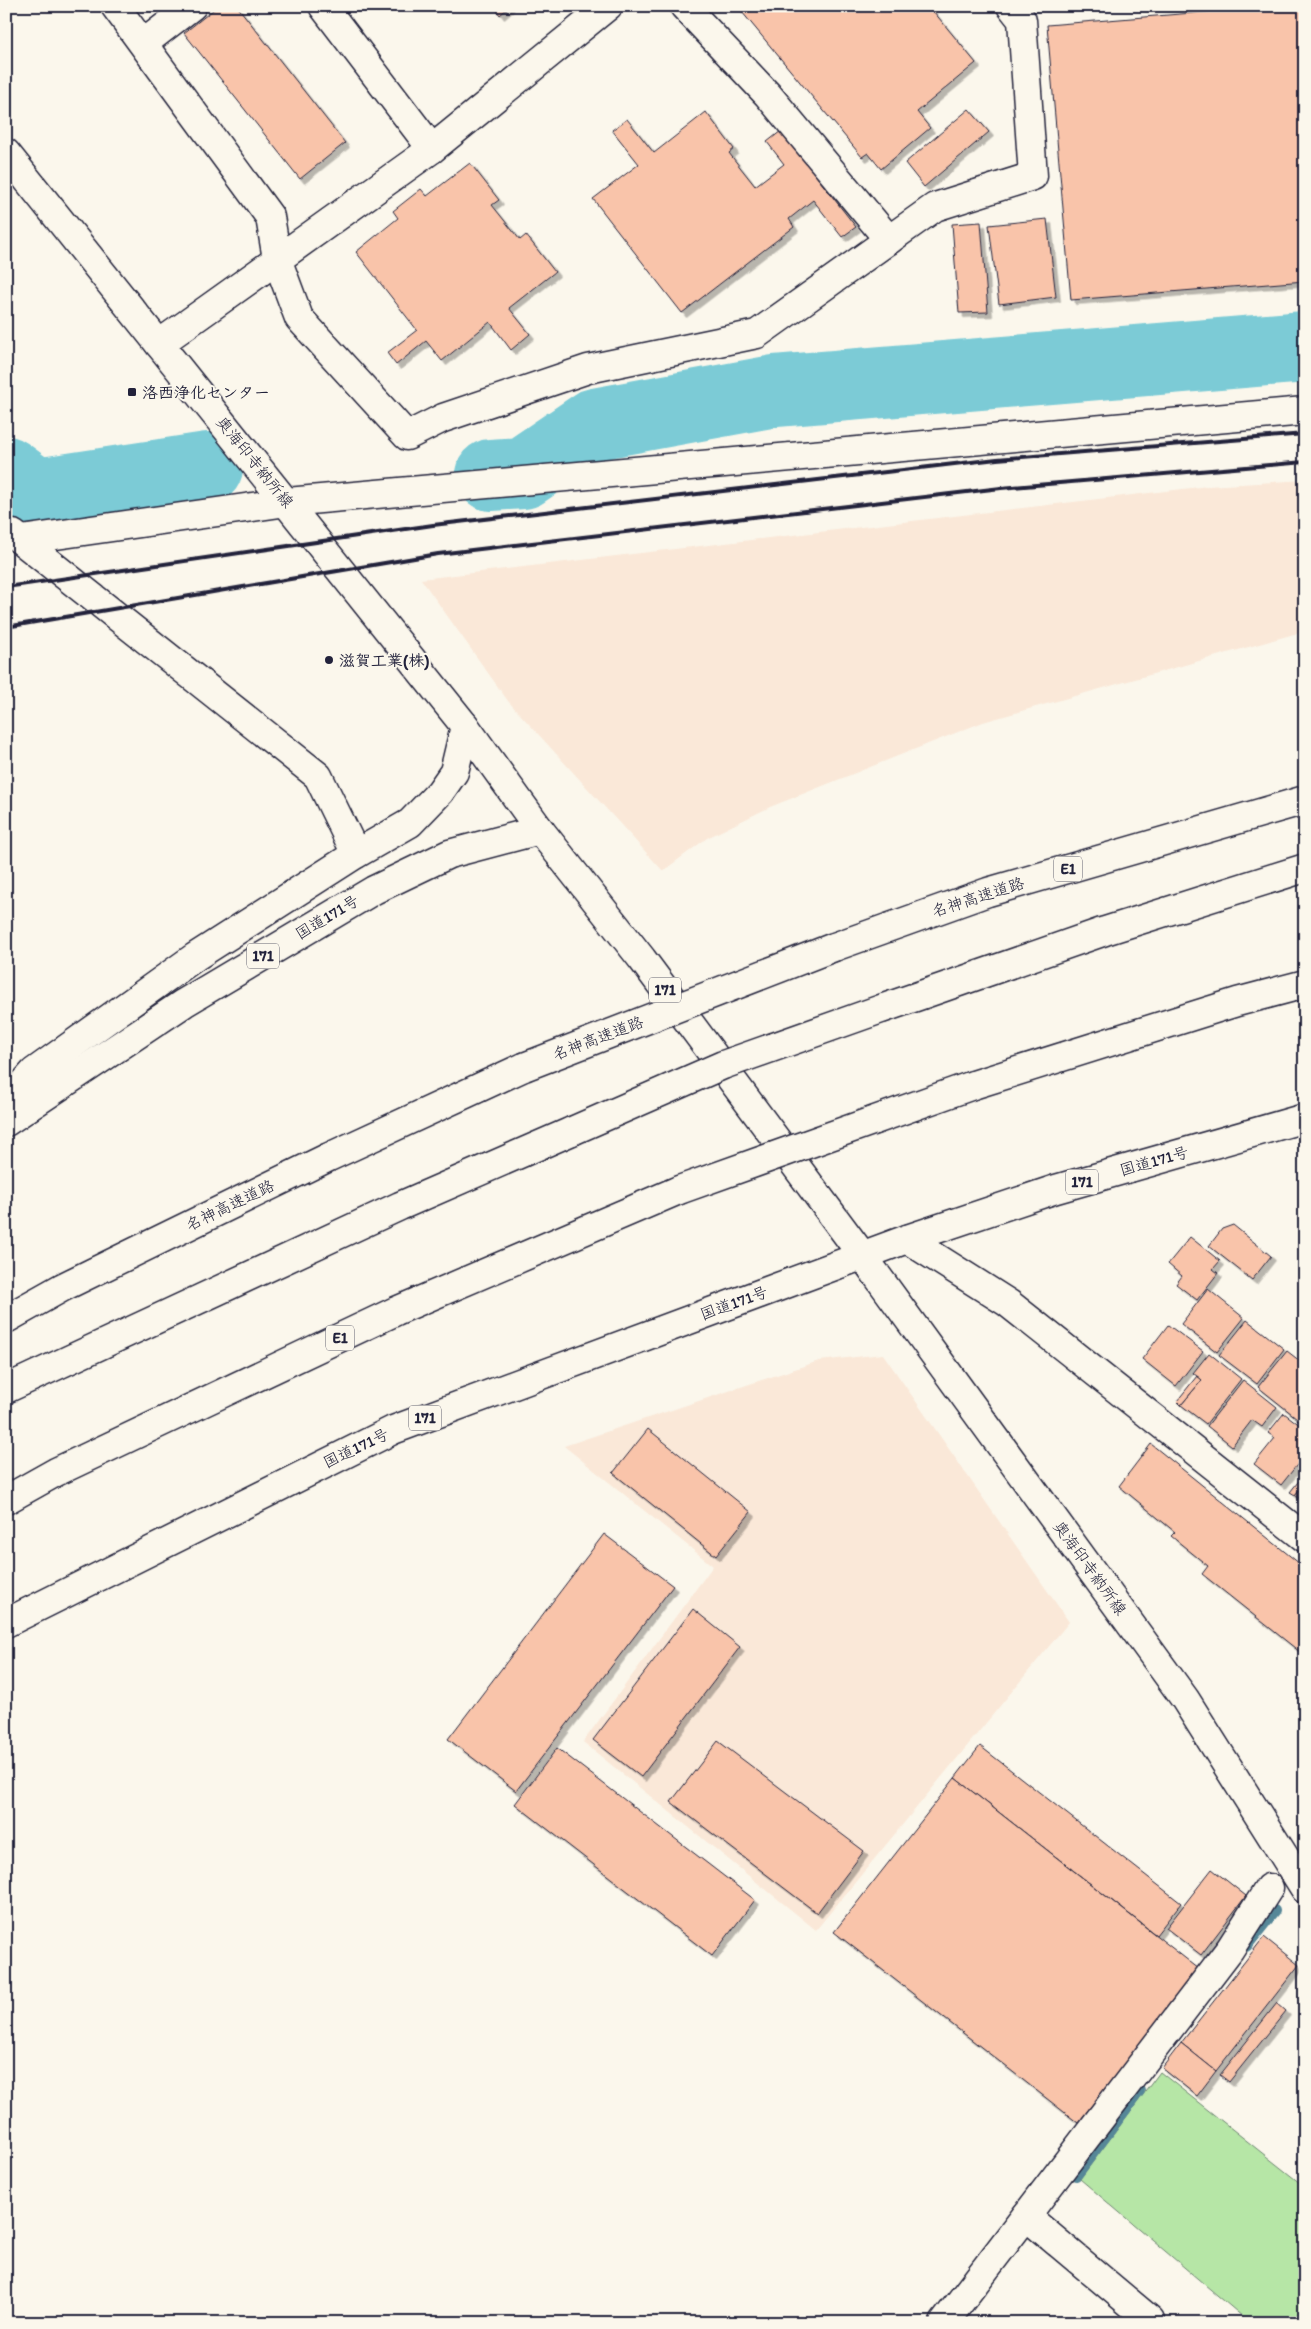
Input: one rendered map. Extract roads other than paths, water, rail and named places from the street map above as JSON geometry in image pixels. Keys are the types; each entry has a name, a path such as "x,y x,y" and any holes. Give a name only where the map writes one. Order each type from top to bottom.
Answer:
{"main road":[{"path":"115,6 144,43 270,218 277,259 299,318 407,436 444,418 588,369 757,334 935,207 1033,176 1022,20 1011,6"},
{"path":"144,43 192,6"},
{"path":"323,6 432,149"},
{"path":"159,344 432,149 608,6"},
{"path":"684,6 768,95 889,240"},
{"name":"奥海印寺納所線","path":"6,153 465,726"},
{"path":"14,534 287,502 1305,411"},
{"path":"14,534 318,776 356,854"},
{"path":"6,1104 34,1072 187,963 356,854 410,823 440,792 454,772 465,726"},
{"name":"171","path":"465,726 540,830 642,959 862,1256"},
{"name":"名神高速道路","path":"6,1319 63,1287 329,1157 524,1067 834,947 988,892 1305,800"},
{"name":"国道171号","path":"6,1122 184,1003 374,890 449,854 540,830"},
{"path":"6,1389 400,1206 723,1065 1105,931 1305,868"},
{"name":"E1","path":"6,1500 56,1472 396,1311 679,1190 973,1085 1228,1005 1305,984"},
{"name":"国道171号","path":"6,1623 393,1430 907,1239 1056,1189 1305,1118"},
{"path":"907,1239 1008,1303 1305,1538"},
{"name":"奥海印寺納所線","path":"862,1256 1185,1699 1305,1889"},
{"path":"944,2323 1026,2216 1080,2163 1230,1950 1269,1888"},
{"path":"1026,2216 1150,2320 1148,2323"}],"waterway":[{"path":"491,475 523,473 595,424 775,391 1305,347"},
{"path":"6,472 36,494 207,468"},
{"path":"1246,1946 1274,1911"},
{"path":"1076,2175 1139,2091"}],"railway":[{"path":"6,587 433,525 997,459 1305,434"},
{"path":"6,627 438,554 1001,488 1305,462"}],"place":[{"name":"洛西浄化センター","path":"132,392"},
{"name":"滋賀工業(株)","path":"329,660"}]}
